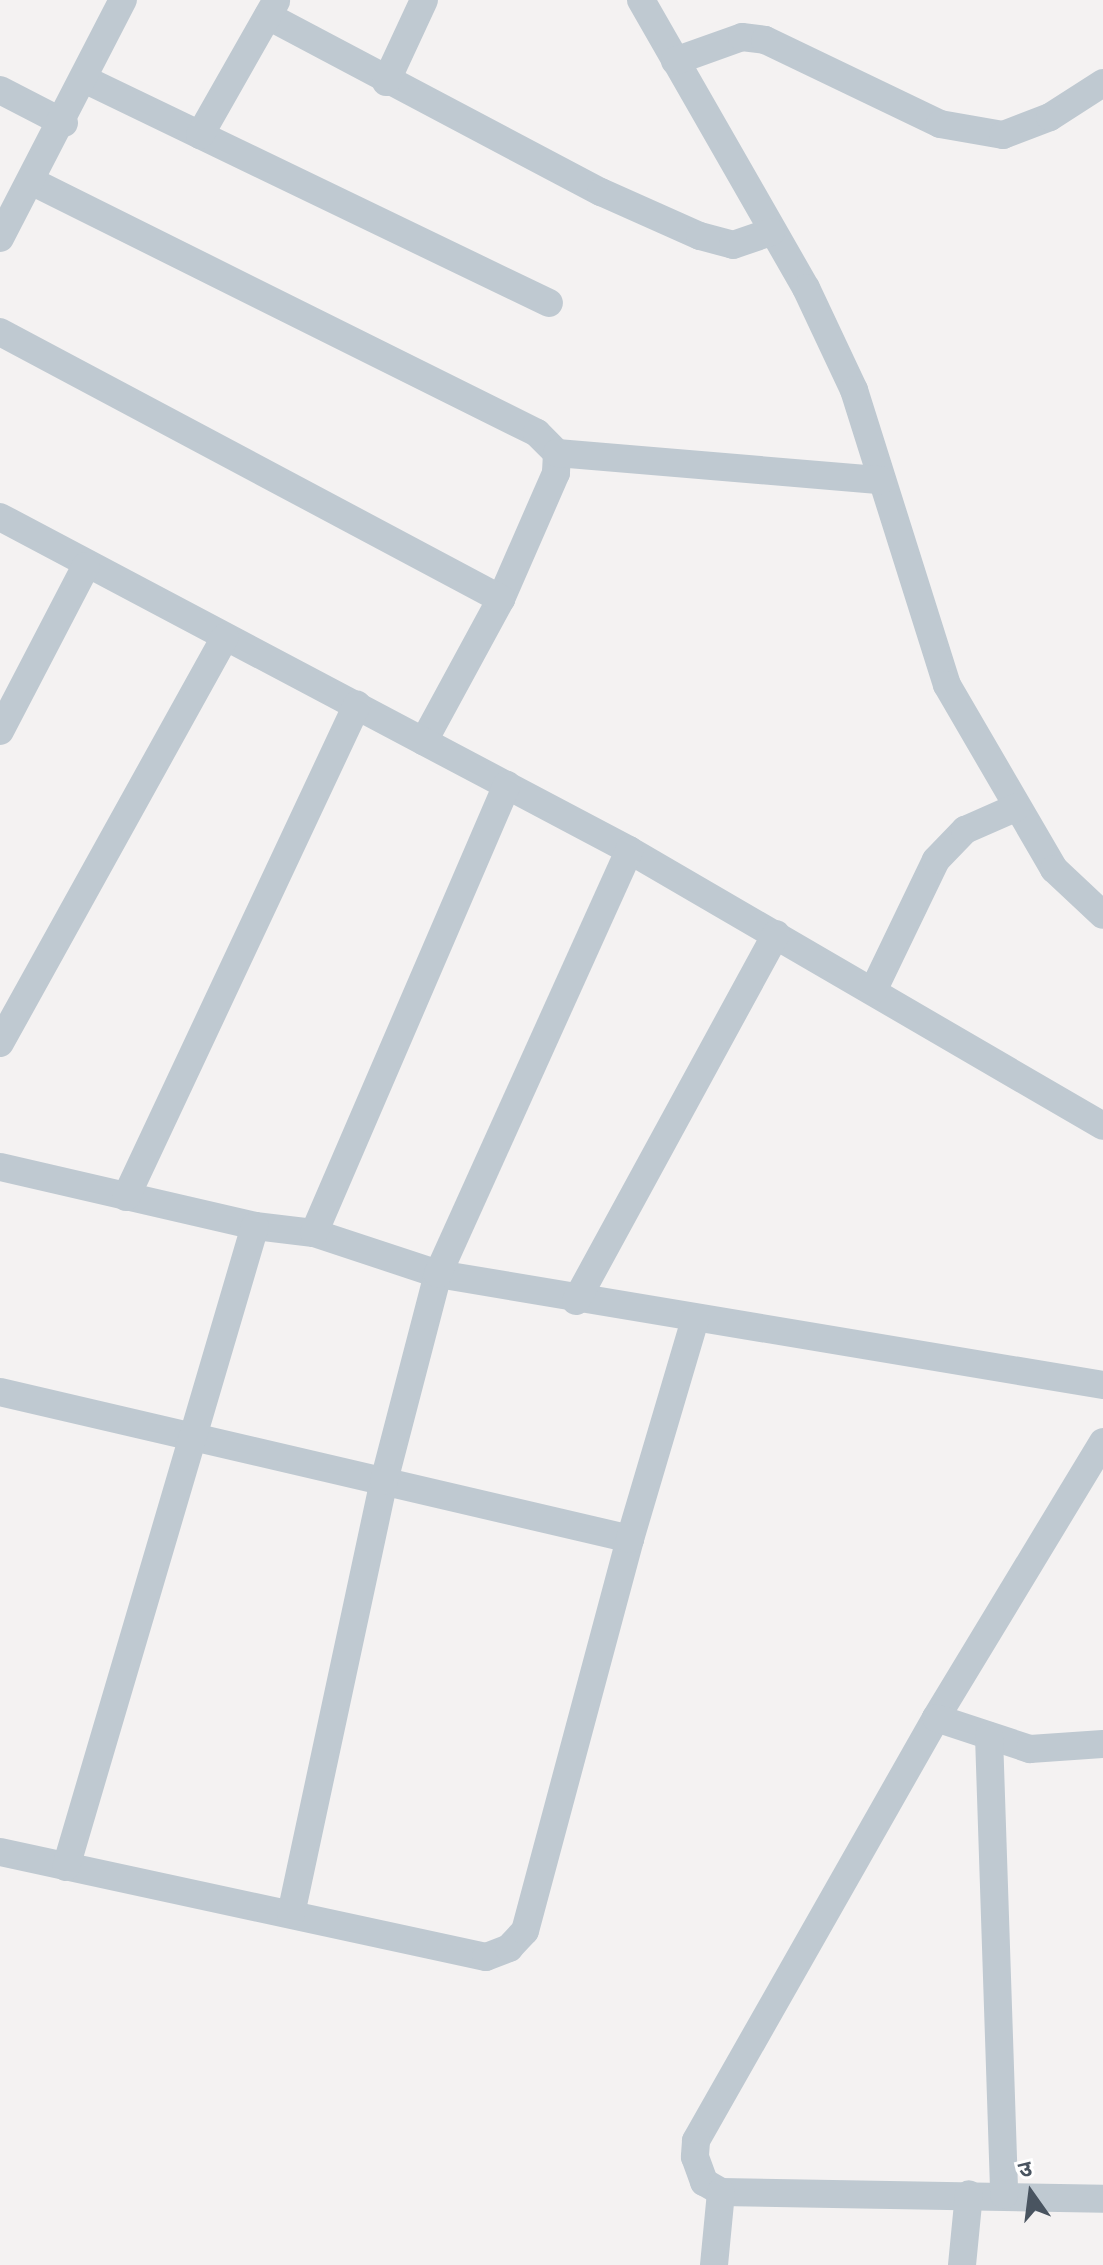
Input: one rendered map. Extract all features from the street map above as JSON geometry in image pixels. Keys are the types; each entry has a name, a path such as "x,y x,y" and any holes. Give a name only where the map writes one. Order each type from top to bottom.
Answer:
{"street":[{"path":"0,238 64,123 123,0"},
{"path":"386,82 424,0"},
{"path":"641,0 771,232 806,288 854,390 947,685 1015,808 1054,869 1103,915"},
{"path":"200,135 272,8 386,82 601,192 700,236 733,245 771,232"},
{"path":"675,61 742,37 765,40 940,124 1003,135 1050,117 1103,83"},
{"path":"84,79 549,303"},
{"path":"0,90 64,123"},
{"path":"31,181 537,433 557,453 881,480"},
{"path":"0,332 501,599"},
{"path":"424,741 501,599 556,473 557,453"},
{"path":"0,517 86,566 357,705 629,850 1103,1126"},
{"path":"3,719 86,566"},
{"path":"0,1043 225,637"},
{"path":"126,1197 357,705"},
{"path":"314,1233 507,785"},
{"path":"873,991 936,860 965,830 1015,808"},
{"path":"291,1914 384,1481 438,1274 629,850"},
{"path":"576,1301 776,934"},
{"path":"0,1167 255,1226 314,1233 438,1274 576,1301 1103,1385"},
{"path":"66,1867 190,1436 255,1226"},
{"path":"0,1852 486,1957 509,1948 525,1931 630,1539 695,1320"},
{"path":"0,1392 630,1539"},
{"path":"1103,1442 936,1718 696,2141 697,2171 721,2192 969,2194 1103,2199"},
{"path":"936,1718 989,1736 1053,1751 1103,1744"},
{"path":"989,1736 1004,2195"},
{"path":"714,2265 721,2192"},
{"path":"962,2265 969,2194"}]}
